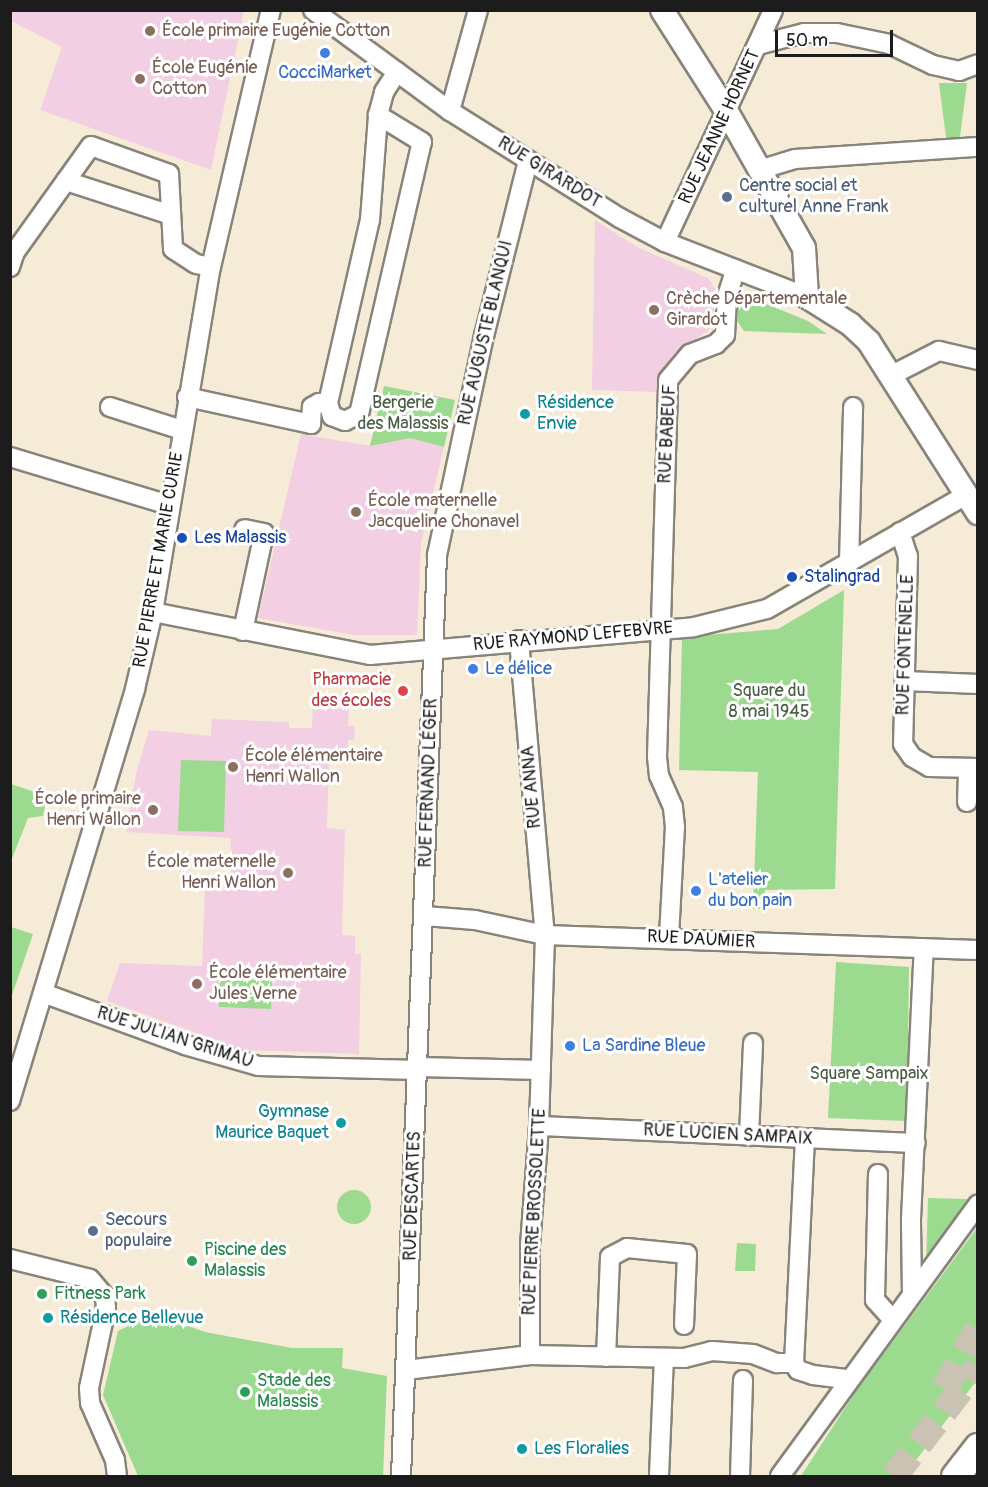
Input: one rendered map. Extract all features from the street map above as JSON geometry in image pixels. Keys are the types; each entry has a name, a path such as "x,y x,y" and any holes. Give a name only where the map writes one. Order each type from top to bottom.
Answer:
{"highway":[{"path":"955,1476 978,1447"}],"main road":[{"path":"662,10 728,112 762,169 804,248 807,297 859,333 892,375 972,504"}],"street":[{"name":"RUE PIERRE ET MARIE CURIE","path":"10,1101 135,689 153,612 187,397 211,267 271,10"},
{"name":"RUE GIRARDOT","path":"313,10 450,111 528,161 665,242 807,297"},
{"path":"450,111 478,10"},
{"name":"RUE JEANNE HORNET","path":"665,242 728,112 773,10"},
{"path":"758,45 804,33 837,33 889,44 933,65 959,71 978,64"},
{"path":"378,115 423,142 359,414 345,421 332,416 328,403 370,220 378,115 384,92 397,72"},
{"path":"10,267 15,252 91,146 169,174 173,249 196,264 211,267"},
{"path":"762,169 795,159 978,147"},
{"name":"RUE AUGUSTE BLANQUI","path":"433,649 439,540 484,336 528,161"},
{"path":"66,181 171,215"},
{"name":"RUE BABEUF","path":"660,630 668,380 690,354 716,344 725,335 727,296 736,269"},
{"path":"892,375 939,351 978,360"},
{"path":"187,397 311,424 312,407 328,403"},
{"path":"110,407 182,430"},
{"path":"849,564 853,407"},
{"path":"10,457 169,505"},
{"name":"RUE RAYMOND LEFEBVRE","path":"153,612 353,654 660,630 725,621 767,609 849,564 900,532 972,504"},
{"path":"243,631 264,533 244,529"},
{"name":"RUE FONTENELLE","path":"900,532 908,556 903,744 912,757 929,767 973,768"},
{"path":"660,630 657,757 659,776 673,807 675,827 669,937"},
{"name":"RUE ANNA","path":"519,640 545,935"},
{"name":"RUE FERNAND LÉGER","path":"425,916 433,649"},
{"path":"905,681 978,684"},
{"path":"967,802 973,768"},
{"name":"RUE DAUMIER","path":"425,916 475,920 545,935 669,937 978,950"},
{"name":"RUE DESCARTES","path":"401,1476 425,916"},
{"name":"RUE PIERRE BROSSOLETTE","path":"530,1355 530,1246 539,1126 545,935"},
{"path":"912,1294 924,948"},
{"name":"RUE JULIAN GRIMAU","path":"43,993 184,1045 258,1065 541,1070"},
{"path":"749,1136 753,1043"},
{"name":"RUE LUCIEN SAMPAIX","path":"539,1126 916,1143"},
{"path":"805,1139 794,1363 798,1370 813,1376 848,1379"},
{"path":"878,1174 875,1300 892,1319"},
{"path":"780,1476 848,1379 978,1204"},
{"path":"606,1357 610,1257 627,1248 687,1254 684,1325"},
{"path":"10,1259 90,1279 105,1297 90,1403 115,1460 117,1476"},
{"path":"406,1370 530,1355 664,1358 712,1351 753,1354 777,1363 794,1363"},
{"path":"659,1476 664,1358"},
{"path":"740,1476 743,1380"}],"shaded area":[{"name":"École Eugénie Cotton","path":"10,11 244,11 211,170 40,110 62,47 11,21"},
{"name":"Crèche Départementale Girardot","path":"595,220 637,247 708,278 715,289 713,327 671,357 658,392 592,390"},
{"name":"École maternelle Jacqueline Chonavel","path":"384,386 455,400 421,543 417,635 354,635 258,618 301,434 370,446"},
{"path":"313,707 349,709 348,726 355,726 354,740 348,740 347,761 329,760 327,828 345,830 342,935 355,936 355,954 361,954 359,1054 244,1050 107,1001 120,963 202,966 205,890 229,891 231,838 127,832 136,774 149,730 211,736 212,719 289,722 289,728 312,728"}],"green space":[{"path":"939,83 967,83 959,144 947,145"},
{"path":"744,295 808,321 827,334 744,331 737,321 737,304"},
{"name":"Bergerie des Malassis","path":"384,386 455,400 444,447 410,438 370,446"},
{"name":"Square du 8 mai 1945","path":"844,590 835,889 765,890 763,909 753,909 758,772 679,770 682,637 778,629"},
{"path":"181,760 226,761 224,832 178,831"},
{"path":"11,784 47,796 43,816 28,818 11,861"},
{"path":"10,927 33,934 11,998"},
{"name":"Square Sampaix","path":"836,962 909,967 907,1121 828,1118"},
{"path":"220,979 272,980 271,1009 219,1007"},
{"path":"354,1190 366,1195 371,1207 366,1219 354,1224 342,1219 337,1207 342,1195"},
{"path":"928,1198 967,1199 943,1245 926,1267"},
{"path":"977,1228 977,1380 904,1476 801,1476 856,1391"},
{"path":"737,1243 756,1244 755,1271 735,1271"},
{"name":"Stade des Malassis","path":"154,1314 205,1332 292,1348 343,1348 342,1368 387,1376 383,1476 138,1476 103,1395 118,1331"}],"tunnel":[{"path":"945,1388 978,1328"},
{"path":"894,1476 978,1367"}],"place":[{"name":"École primaire Eugénie Cotton","path":"150,31"},
{"name":"CocciMarket","path":"325,53"},
{"name":"École Eugénie Cotton","path":"140,79"},
{"name":"Centre social et culturel Anne Frank","path":"727,197"},
{"name":"Crèche Départementale Girardot","path":"654,310"},
{"name":"Résidence Envie","path":"525,414"},
{"name":"École maternelle Jacqueline Chonavel","path":"356,512"},
{"name":"Les Malassis","path":"182,538"},
{"name":"Stalingrad","path":"792,577"},
{"name":"Le délice","path":"473,669"},
{"name":"Pharmacie des écoles","path":"403,691"},
{"name":"École élémentaire Henri Wallon","path":"233,767"},
{"name":"École primaire Henri Wallon","path":"153,810"},
{"name":"École maternelle Henri Wallon","path":"288,873"},
{"name":"L'atelier du bon pain","path":"696,891"},
{"name":"École élémentaire Jules Verne","path":"197,984"},
{"name":"La Sardine Bleue","path":"570,1046"},
{"name":"Gymnase Maurice Baquet","path":"341,1123"},
{"name":"Secours populaire","path":"93,1231"},
{"name":"Piscine des Malassis","path":"192,1261"},
{"name":"Fitness Park","path":"42,1294"},
{"name":"Résidence Bellevue","path":"48,1318"},
{"name":"Stade des Malassis","path":"245,1392"},
{"name":"Les Floralies","path":"522,1449"}]}
